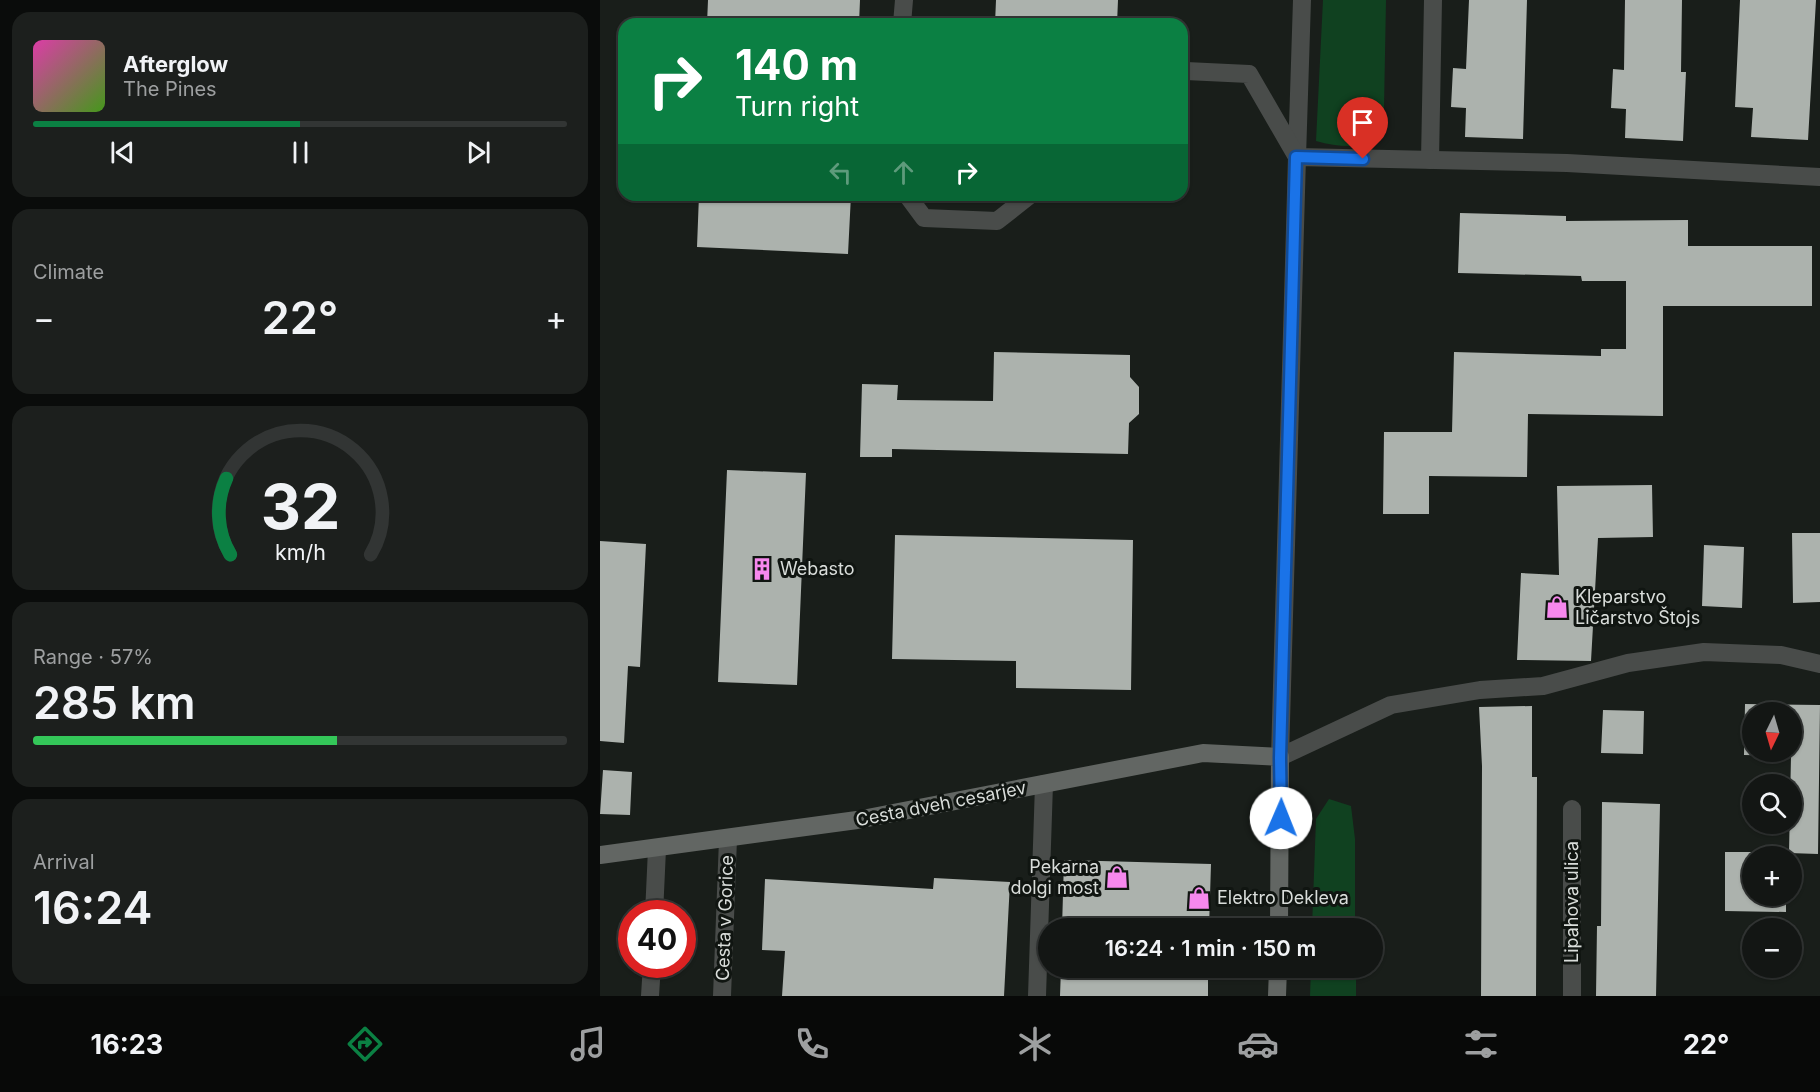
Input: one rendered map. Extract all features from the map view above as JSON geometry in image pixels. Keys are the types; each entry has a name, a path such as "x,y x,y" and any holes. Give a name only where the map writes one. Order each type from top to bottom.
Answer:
{"street":[{"path":"902,18 904,0"},
{"path":"1279,918 1280,758 1302,0"},
{"path":"1430,160 1433,0"},
{"path":"1188,71 1249,74 1296,157"},
{"path":"1296,157 1567,163 1820,177"},
{"path":"911,201 924,218 997,221 1022,201"},
{"path":"1280,758 1391,705 1479,690 1544,686 1628,663 1704,652 1780,656 1820,664"},
{"name":"Cesta dveh cesarjev","path":"600,855 857,820 1203,753 1280,758"},
{"path":"1037,996 1044,784"},
{"name":"Lipahova ulica","path":"1572,809 1572,996"},
{"name":"Cesta v Gorice","path":"722,996 728,839"},
{"path":"655,900 657,849"},
{"path":"650,996 651,978"},
{"path":"1277,996 1278,978"}],"green space":[{"path":"1323,0 1386,0 1384,108 1373,144 1344,146 1316,141"},
{"path":"1329,799 1351,806 1355,839 1355,918 1312,918 1316,819"},
{"path":"1311,978 1356,978 1356,996 1310,996"}],"building":[{"path":"708,0 860,0 859,18 707,18"},
{"path":"996,0 1118,0 1117,18 995,18"},
{"path":"1469,0 1527,0 1523,139 1465,137 1466,108 1451,107 1453,68 1466,69"},
{"path":"1625,0 1682,0 1681,72 1686,72 1683,141 1625,138 1626,109 1611,108 1613,69 1624,70"},
{"path":"1740,0 1816,0 1808,140 1751,137 1753,108 1735,107"},
{"path":"699,201 851,201 848,254 697,247"},
{"path":"1460,213 1566,216 1566,221 1688,220 1688,246 1812,246 1812,306 1663,306 1663,416 1528,414 1527,477 1429,476 1429,514 1383,514 1384,432 1452,432 1454,352 1601,356 1601,349 1626,349 1626,281 1582,281 1581,276 1458,273"},
{"path":"994,352 1130,355 1130,377 1139,387 1139,414 1129,423 1128,454 892,449 892,457 860,457 862,384 898,385 897,400 993,401"},
{"name":"Webasto","path":"727,470 806,473 797,685 718,682"},
{"path":"1652,485 1653,537 1598,538 1591,661 1517,660 1521,573 1559,575 1557,486"},
{"path":"1792,533 1820,533 1820,602 1793,603"},
{"path":"895,535 1133,540 1131,690 1016,688 1016,661 892,659"},
{"path":"600,541 646,544 640,667 628,666 624,743 600,741"},
{"path":"1704,545 1744,547 1742,608 1702,606"},
{"path":"1802,705 1820,705 1818,854 1802,853 1802,846 1789,846 1789,834 1802,834 1802,774 1791,774 1791,762 1802,762"},
{"path":"1532,706 1532,777 1537,777 1536,996 1481,996 1482,766 1479,707"},
{"path":"1603,710 1644,711 1643,754 1601,753"},
{"path":"603,770 632,772 630,815 600,814"},
{"path":"1602,802 1660,804 1656,996 1596,996 1597,926 1601,926"},
{"path":"1725,852 1742,852 1742,906 1786,906 1786,912 1725,911"},
{"path":"1064,860 1211,864 1209,918 1062,918"},
{"path":"934,878 1010,882 1004,996 782,996 785,951 762,950 765,879 933,889"},
{"path":"1061,978 1208,978 1208,996 1060,996"}],"place":[{"name":"Webasto","path":"762,569"},
{"name":"Kleparstvo Ličarstvo Štojs","path":"1557,607"},
{"name":"Pekarna dolgi most","path":"1117,877"},
{"name":"Elektro Dekleva","path":"1199,898"}],"route":[{"path":"1281,818 1280,758 1296,157 1363,159"}]}
